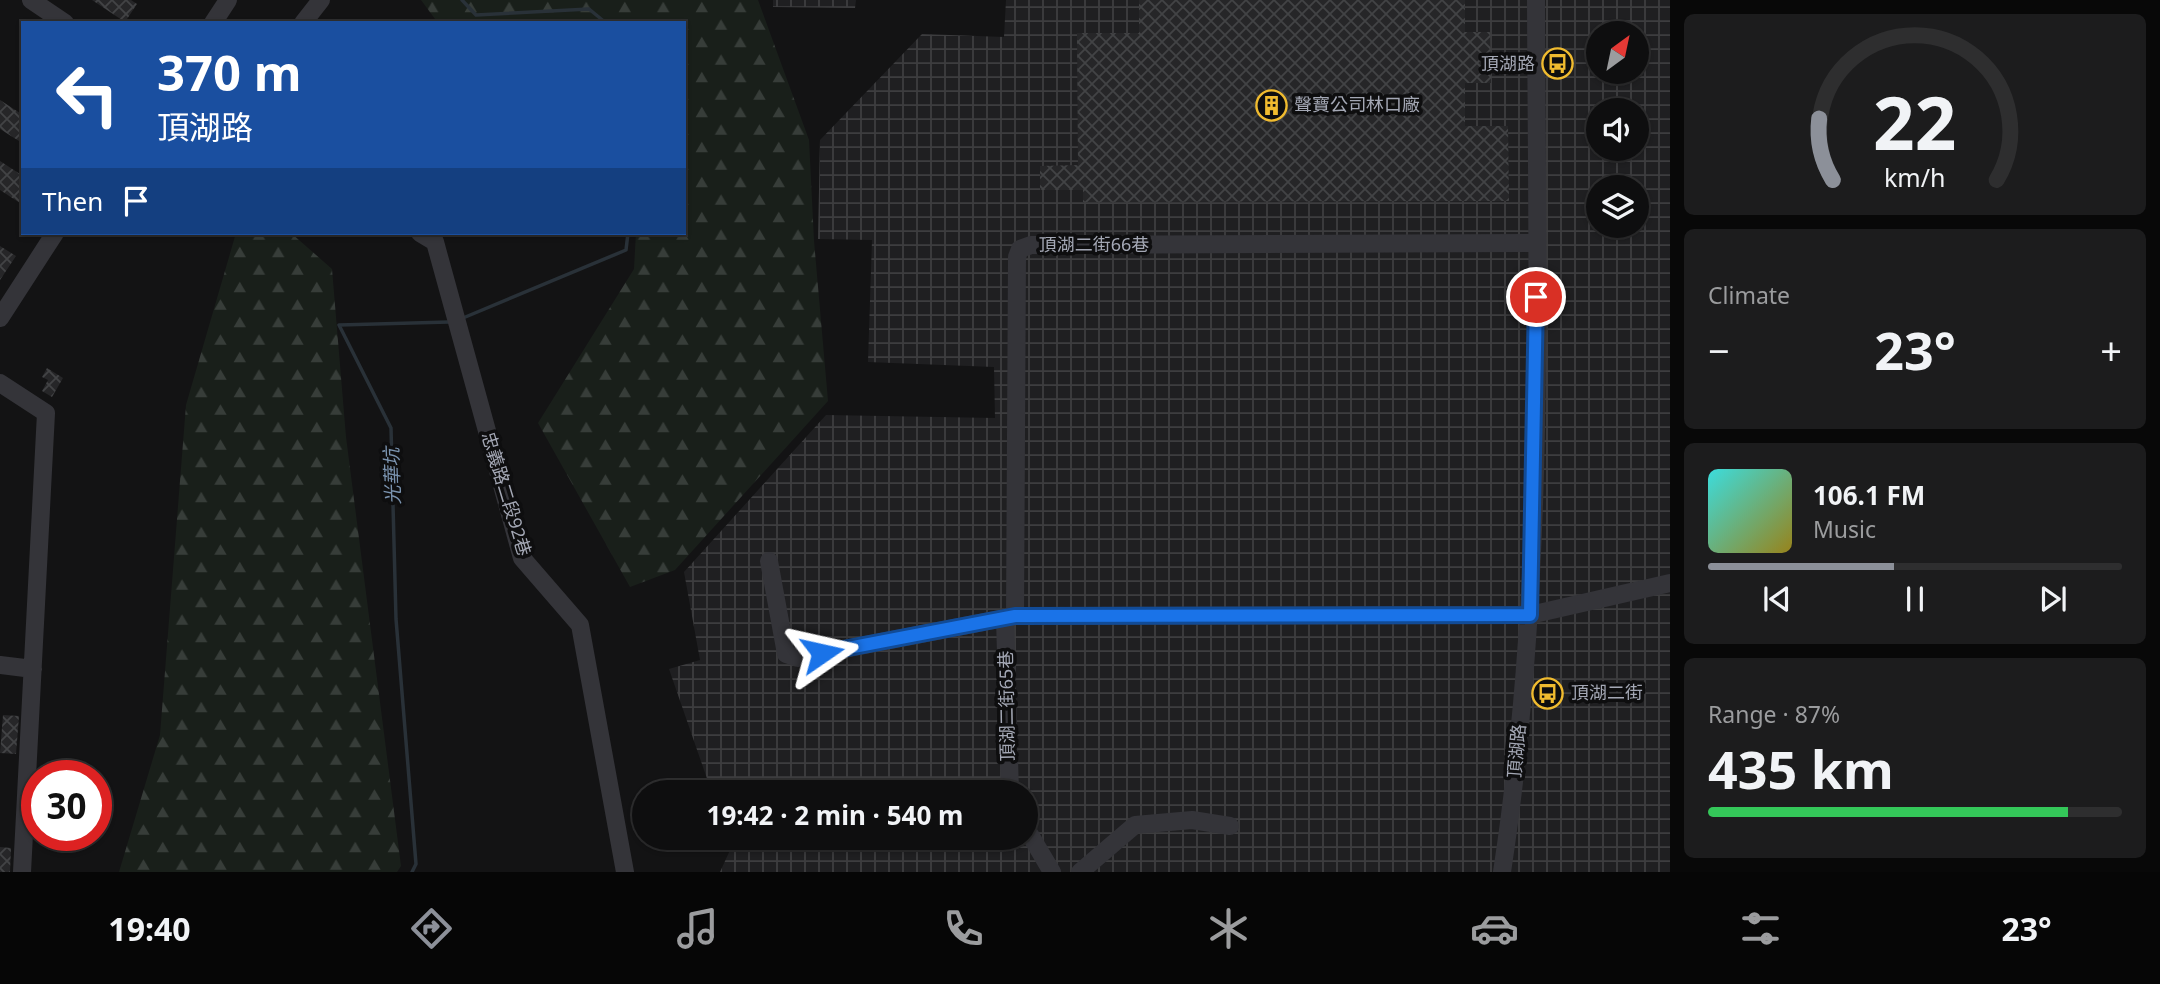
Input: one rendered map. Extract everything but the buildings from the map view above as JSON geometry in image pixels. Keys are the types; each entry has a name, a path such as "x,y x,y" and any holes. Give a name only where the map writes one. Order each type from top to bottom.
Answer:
{"street":[{"path":"32,0 62,21"},
{"path":"214,21 228,0"},
{"path":"305,21 321,0"},
{"name":"頂湖路","path":"1502,872 1511,811 1530,615 1537,243 1536,0"},
{"path":"0,318 7,292 53,235"},
{"name":"忠義路二段92巷","path":"423,235 435,242 522,558 580,625 625,872"},
{"name":"頂湖二街66巷","path":"1010,617 1017,257 1020,249 1044,245 1537,243"},
{"path":"0,383 46,413 22,872"},
{"path":"769,561 786,654 798,658 1010,617 1530,615 1670,583"},
{"name":"頂湖二街65巷","path":"1010,617 1010,780"},
{"path":"0,665 33,669"},
{"path":"1080,872 1135,825 1192,820 1230,826"},
{"path":"1038,848 1052,872"}],"shaded area":[{"path":"773,0 856,0 855,8 773,7"},
{"path":"1006,0 1670,0 1670,872 720,872 730,850 1038,850 1038,780 707,780 669,669 700,660 684,572 826,415 995,418 994,367 868,362 872,240 818,239 820,140 922,34 1004,37"}],"green space":[{"path":"421,0 758,0 809,140 814,241 828,401 675,570 630,587 538,423 634,269 636,235 686,235 686,21 437,21"},
{"path":"235,235 293,235 332,269 346,437 401,866 397,872 119,872 160,735 186,405"}],"waterway":[{"name":"光華坑","path":"462,0 476,15 589,9 604,21"},
{"name":"光華坑","path":"463,318 626,250 628,235"},
{"name":"光華坑","path":"412,872 416,864 396,619 391,428 339,325 449,322"}],"place":[{"name":"頂湖路","path":"1558,64"},
{"name":"聲寶公司林口廠","path":"1271,105"},
{"name":"頂湖二街","path":"1548,693"}],"route":[{"path":"822,653 1015,616 1530,615 1536,297"}]}
